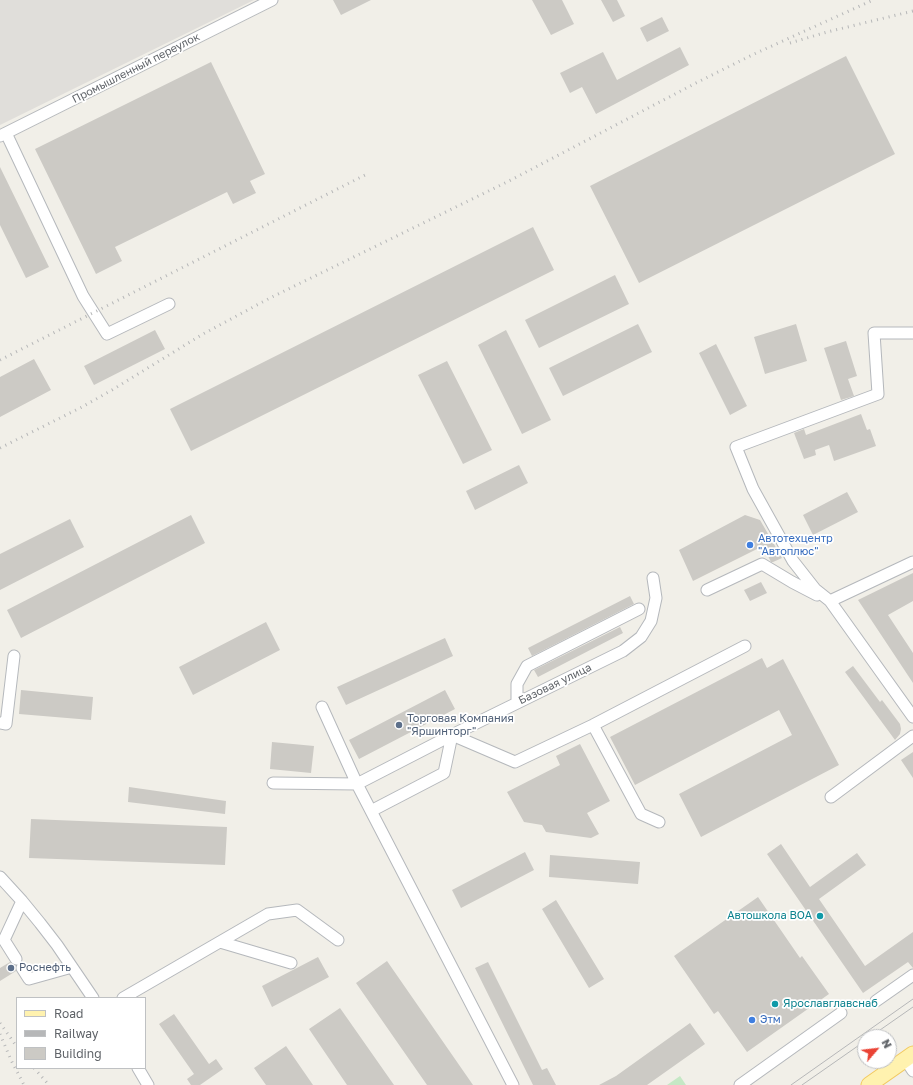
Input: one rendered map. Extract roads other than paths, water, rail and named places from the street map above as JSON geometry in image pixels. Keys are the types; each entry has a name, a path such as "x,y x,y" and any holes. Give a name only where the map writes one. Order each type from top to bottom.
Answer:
{"main road":[{"path":"869,1085 910,1061"}],"street":[{"name":"Промышленный переулок","path":"3,135 271,0"},
{"path":"3,135 83,296 107,334 169,304"},
{"path":"913,333 874,332 878,394 736,447 754,489 793,561 815,589 830,601 913,717"},
{"path":"830,601 913,562"},
{"path":"707,590 762,564 792,582 830,601"},
{"name":"Базовая улица","path":"273,783 357,784 452,735 623,651 641,637 652,621 656,598 653,578"},
{"path":"517,703 517,684 527,666 639,609"},
{"path":"371,811 444,774 452,735 515,762 592,725 745,646"},
{"path":"0,724 6,724 14,656"},
{"path":"322,707 357,784 513,1085"},
{"path":"592,725 641,814 659,822"},
{"path":"831,797 913,736"},
{"path":"0,877 40,923 92,997"},
{"path":"22,901 4,940 29,980 72,967"},
{"path":"125,997 268,914 297,910 338,940"},
{"path":"220,942 291,963"},
{"path":"876,1001 913,975"},
{"path":"740,1085 841,1013"},
{"path":"139,1069 148,1085"}],"tram line":[{"path":"791,1085 913,999"},
{"path":"881,1029 913,1007"},
{"path":"802,1085 857,1047"}],"railway":[{"path":"0,448 82,407 203,334 270,298 509,181 752,55 873,0"},
{"path":"790,43 827,32 913,11"},
{"path":"0,360 369,173"},
{"path":"0,1023 16,1046"},
{"path":"0,1034 24,1085"},
{"path":"35,1069 49,1085"}],"place":[{"name":"Автотехцентр \"Автоплюс\"","path":"750,545"},
{"name":"Торговая Компания \"Яршинторг\"","path":"399,725"},
{"name":"Автошкола ВОА","path":"820,916"},
{"name":"Роснефть","path":"11,968"},
{"name":"Ярославглавснаб","path":"775,1004"},
{"name":"Этм","path":"752,1020"}]}
